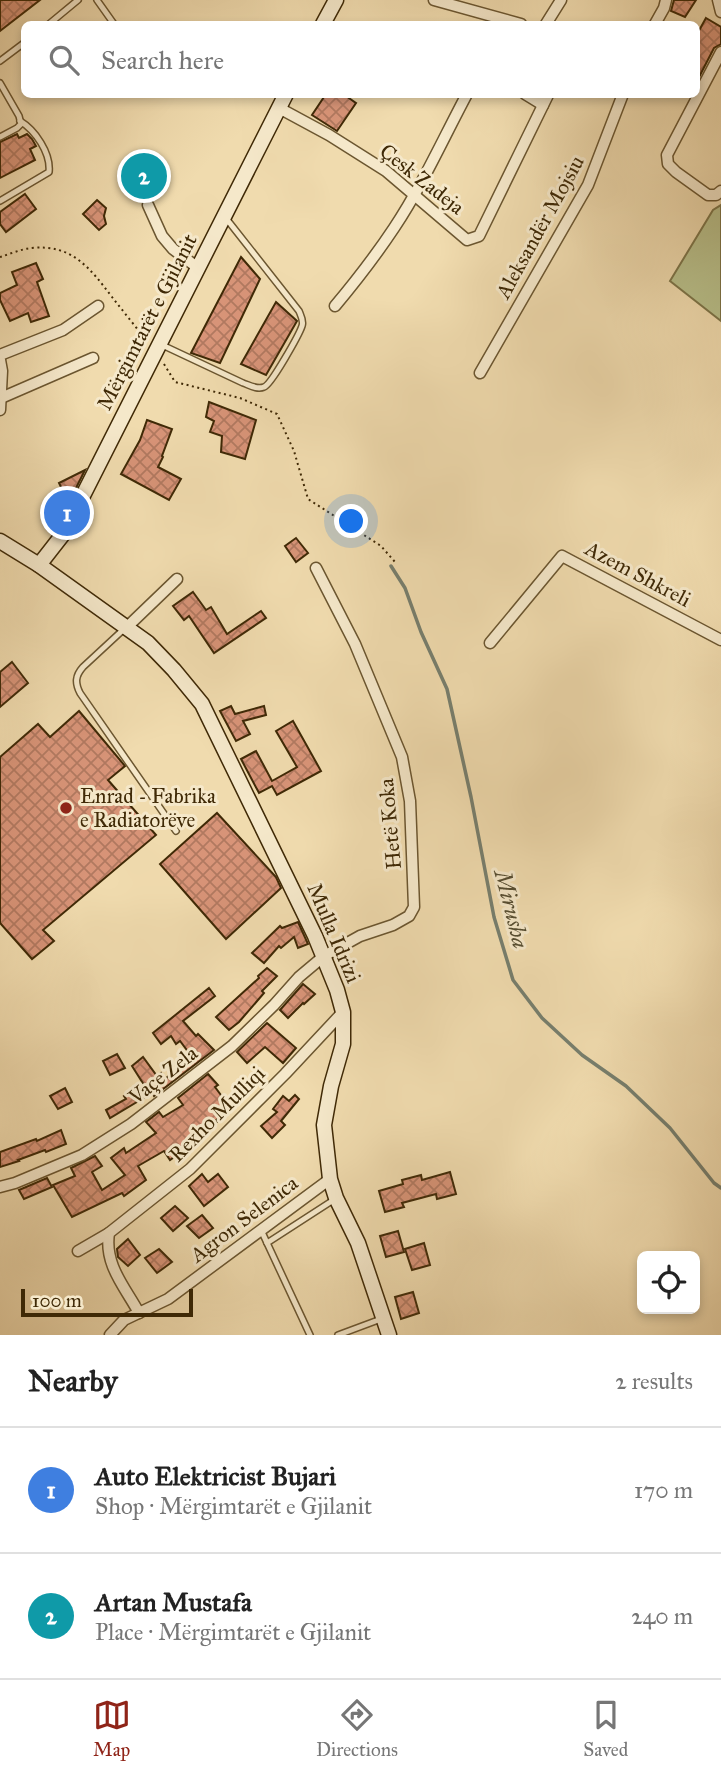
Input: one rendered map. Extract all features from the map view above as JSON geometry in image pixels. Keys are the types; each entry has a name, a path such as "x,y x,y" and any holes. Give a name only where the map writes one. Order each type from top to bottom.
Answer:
{"street":[{"path":"325,21 336,0"},
{"path":"434,0 511,21"},
{"path":"548,21 561,0"},
{"path":"656,21 666,0"},
{"path":"700,92 721,52"},
{"path":"335,306 364,271 395,226 465,98"},
{"name":"Aleksandër Mojsiu","path":"480,373 588,185 621,98"},
{"path":"697,98 667,155 668,164 708,195 716,195 721,191"},
{"name":"Çesk Zadeja","path":"283,101 329,135 386,171 467,240 479,236 545,100"},
{"name":"Mërgimtarët e Gjilanit","path":"39,565 64,533 283,101"},
{"path":"148,205 162,236 173,249 198,268"},
{"path":"0,410 0,358 64,330 98,306"},
{"path":"1,398 93,358"},
{"name":"Mulla Idrizi","path":"0,541 39,565 148,643 202,704 324,956 337,990 343,1012 344,1044 331,1086 324,1125 331,1179 336,1198 358,1243 389,1335"},
{"name":"Azem Shkreli","path":"490,643 562,556 721,640"},
{"name":"Hetë Koka","path":"316,568 365,668 402,757 410,801 414,891 414,907 409,916 393,925 360,936 324,956"},
{"path":"126,628 177,579"},
{"name":"Vaçe Zela","path":"0,1187 82,1155 131,1125 232,1046 299,977 324,956"},
{"name":"Rexho Mulliqi","path":"78,1251 109,1233 190,1170 343,1012"},
{"name":"Agron Selenica","path":"110,1335 124,1320 168,1299 331,1179"},
{"path":"109,1233 107,1246 113,1270 139,1313"}],"lane":[{"path":"54,21 78,0"},
{"path":"97,0 112,21"},
{"path":"0,61 21,45"},
{"path":"0,83 20,121 38,138 50,166 49,172 0,201"},
{"path":"0,137 17,128 21,124 20,121"},
{"path":"158,348 243,383 263,388 270,384 302,327 299,311 225,216"},
{"path":"126,628 83,667 78,674 77,684 80,693 176,831"},
{"path":"267,1243 336,1198"},
{"path":"260,1230 310,1335"},
{"path":"338,1335 384,1318"}],"path":[{"path":"0,257 31,248 50,248 77,258 90,269 158,348 175,382 240,398 277,414 309,499 381,545 395,562"}],"green space":[{"path":"721,205 721,321 670,281 713,210"}],"building":[{"path":"0,0 40,0 0,31"},
{"path":"674,0 696,0 685,17 671,11"},
{"path":"706,18 721,27 721,44 714,48 700,75 700,29"},
{"path":"323,98 349,98 356,103 337,131 312,115"},
{"path":"17,134 19,138 27,134 32,139 36,146 30,149 35,160 0,178 0,142"},
{"path":"145,161 159,178 143,192 129,175"},
{"path":"25,194 36,209 6,232 0,224 0,212"},
{"path":"97,200 106,208 106,224 99,230 83,214"},
{"path":"241,257 260,279 220,363 191,353"},
{"path":"36,263 43,279 37,282 49,316 31,322 28,313 10,321 0,300 0,293 17,285 12,272"},
{"path":"276,302 297,321 266,375 241,364"},
{"path":"209,402 256,420 245,459 221,452 222,436 210,432 214,421 206,417"},
{"path":"147,420 172,429 158,467 181,479 169,500 121,474 140,440"},
{"path":"85,470 54,529 66,497 59,483"},
{"path":"296,538 308,553 296,562 285,546"},
{"path":"193,592 206,610 211,607 227,634 261,611 266,618 214,653 189,616 184,620 173,606"},
{"path":"12,662 28,683 0,707 0,672"},
{"path":"231,706 235,714 264,706 266,715 243,721 250,734 236,741 220,711"},
{"name":"Enrad - Fabrika e Radiatorëve","path":"79,711 125,766 108,780 156,835 43,930 54,941 32,959 0,923 0,757 38,724 50,737"},
{"path":"293,721 321,771 277,795 272,786 259,793 241,759 256,751 272,781 297,767 276,731"},
{"path":"217,813 276,877 281,888 226,939 160,864"},
{"path":"298,922 308,944 298,948 294,937 281,948 279,946 264,963 252,953 280,926 282,928"},
{"path":"267,968 277,976 239,1022 229,1030 216,1017"},
{"path":"303,984 315,994 288,1018 280,1010"},
{"path":"209,988 215,996 183,1021 214,1050 154,1096 152,1093 110,1118 106,1110 144,1085 132,1066 143,1057 157,1076 161,1073 165,1079 192,1057 180,1041 176,1044 171,1036 161,1044 153,1033"},
{"path":"267,1023 296,1048 283,1063 265,1047 247,1063 237,1052"},
{"path":"117,1054 125,1068 110,1075 103,1061"},
{"path":"208,1074 218,1085 215,1087 232,1110 196,1136 201,1142 187,1153 184,1150 170,1160 164,1151 138,1166 146,1180 124,1196 122,1193 72,1217 53,1185 75,1176 71,1168 95,1156 102,1166 92,1172 102,1190 125,1175 111,1158 124,1148 126,1153 156,1133 146,1122 159,1112 163,1117 183,1105 178,1098"},
{"path":"65,1088 72,1102 58,1109 50,1096"},
{"path":"295,1095 299,1099 281,1121 285,1125 272,1138 261,1126 277,1112 273,1109 283,1096 289,1101"},
{"path":"61,1130 66,1144 0,1167 0,1152 36,1139 37,1141"},
{"path":"450,1172 456,1194 437,1199 436,1194 402,1203 404,1207 385,1212 379,1191 403,1184 402,1180 421,1175 422,1180"},
{"path":"202,1174 208,1182 218,1174 228,1187 204,1206 189,1186"},
{"path":"47,1178 52,1187 24,1199 19,1190"},
{"path":"175,1206 188,1218 173,1231 161,1218"},
{"path":"202,1215 213,1228 199,1238 187,1226"},
{"path":"398,1231 404,1252 386,1257 380,1236"},
{"path":"128,1239 140,1255 128,1266 118,1257 117,1249"},
{"path":"424,1243 430,1265 412,1270 405,1249"},
{"path":"159,1249 172,1262 157,1273 145,1258"},
{"path":"413,1292 419,1313 401,1319 395,1297"}],"waterway":[{"name":"Mirusha","path":"391,566 405,588 421,632 447,689 494,917 513,980 542,1018 582,1055 626,1086 670,1128 721,1188"}],"place":[{"name":"Artan Mustafa","path":"144,176"},
{"name":"Auto Elektricist Bujari","path":"67,513"},
{"name":"Enrad - Fabrika e Radiatorëve","path":"66,808"}]}
